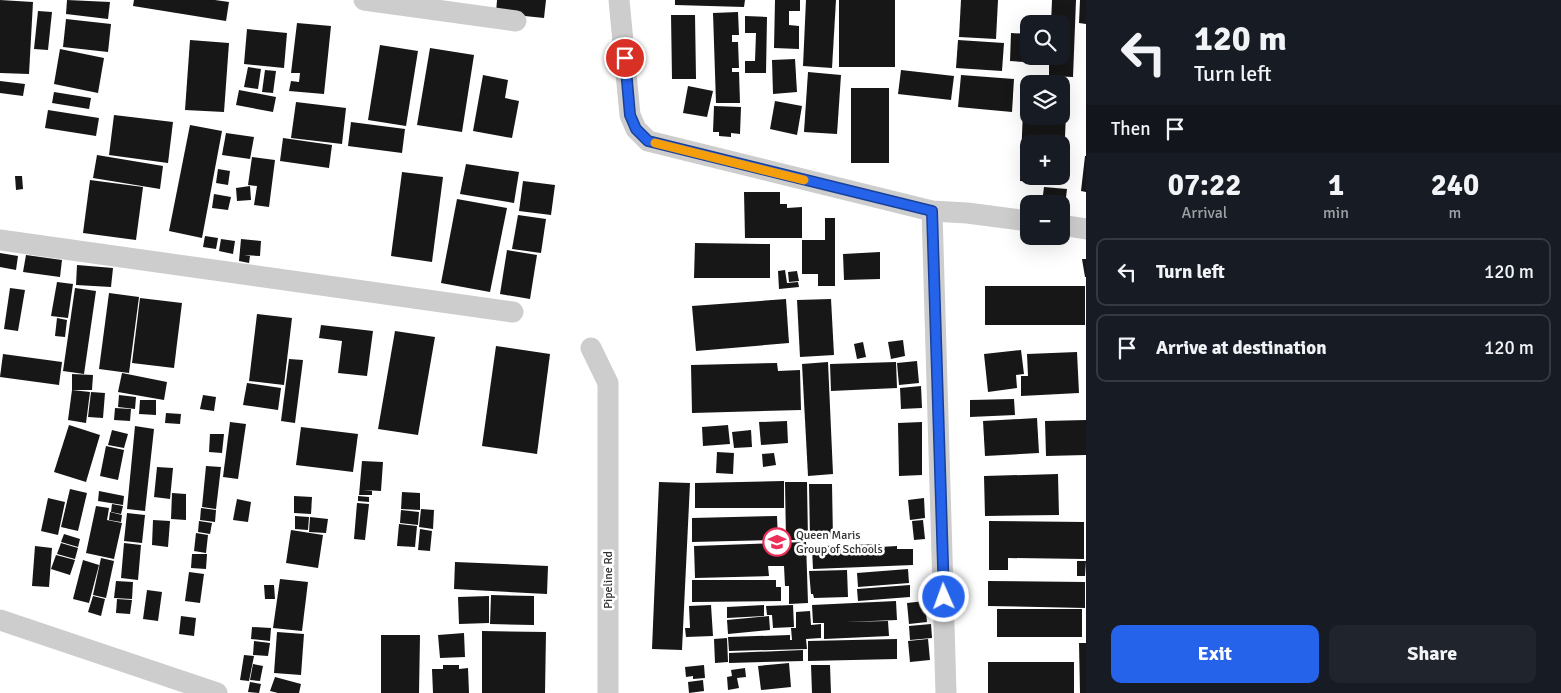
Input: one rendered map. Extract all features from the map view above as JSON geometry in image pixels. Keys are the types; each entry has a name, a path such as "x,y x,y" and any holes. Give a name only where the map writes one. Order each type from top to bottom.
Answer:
{"street":[{"path":"364,0 516,21"},
{"path":"619,0 630,115 636,129 648,141 932,211 967,213 1020,220"},
{"path":"932,211 946,693"},
{"path":"1070,226 1086,229"},
{"path":"0,240 513,312"},
{"name":"Pipeline Rd","path":"592,348 608,383 608,693"},
{"path":"0,620 217,693"}],"building":[{"path":"0,0 33,2 29,74 0,73"},
{"path":"67,0 110,2 108,19 66,14"},
{"path":"134,0 215,0 229,2 226,21 133,6"},
{"path":"497,0 546,0 544,18 496,13"},
{"path":"675,0 745,0 744,7 675,5"},
{"path":"775,0 800,0 800,11 789,11 789,25 799,26 799,49 774,48"},
{"path":"806,0 836,0 832,68 803,66"},
{"path":"839,0 895,0 895,67 839,67"},
{"path":"961,0 998,0 996,39 959,37"},
{"path":"1052,0 1076,0 1073,77 1070,77 1070,75 1049,75 1049,65 1070,65 1070,15 1051,15"},
{"path":"1080,0 1086,0 1086,24 1079,23"},
{"path":"38,11 52,12 48,50 34,49"},
{"path":"738,12 739,35 732,35 732,42 738,42 739,68 732,68 732,72 739,72 740,103 716,103 713,13"},
{"path":"671,15 695,15 696,79 672,79"},
{"path":"745,16 767,17 766,73 745,73 745,61 755,61 756,33 745,33"},
{"path":"66,19 111,24 108,52 63,47"},
{"path":"297,23 331,26 324,94 289,91 291,81 299,82 300,73 291,73"},
{"path":"247,29 287,33 284,68 244,64"},
{"path":"1011,33 1020,34 1020,62 1010,61"},
{"path":"190,40 229,43 224,112 185,110"},
{"path":"958,40 1004,43 1002,71 956,68"},
{"path":"380,45 418,51 406,126 368,120"},
{"path":"430,48 474,55 462,132 417,125"},
{"path":"60,49 104,58 98,93 54,84"},
{"path":"795,59 797,92 773,94 772,60"},
{"path":"248,67 261,69 258,89 244,87"},
{"path":"265,70 276,71 273,93 262,92"},
{"path":"901,70 954,76 951,100 898,94"},
{"path":"808,72 841,75 837,134 804,132"},
{"path":"483,75 508,80 505,98 519,101 512,138 473,131"},
{"path":"961,75 1014,79 1012,112 958,107"},
{"path":"0,81 25,84 23,96 0,93"},
{"path":"688,86 713,91 707,117 683,113"},
{"path":"851,88 889,88 889,163 851,163"},
{"path":"239,90 276,97 273,112 236,105"},
{"path":"54,92 91,98 89,109 52,103"},
{"path":"775,101 802,106 797,135 770,129"},
{"path":"296,102 346,108 342,144 291,138"},
{"path":"714,106 741,107 740,134 731,133 731,137 719,136 719,132 713,132"},
{"path":"48,110 99,118 96,136 45,128"},
{"path":"114,115 173,122 168,163 109,155"},
{"path":"351,122 405,129 402,153 348,146"},
{"path":"190,125 222,131 202,238 169,231"},
{"path":"1022,125 1065,125 1065,135 1022,135"},
{"path":"226,133 254,137 250,159 222,155"},
{"path":"283,138 332,145 329,168 280,161"},
{"path":"97,155 163,166 160,189 93,178"},
{"path":"1086,156 1086,192 1081,191"},
{"path":"252,157 275,160 269,207 254,205 257,186 248,185"},
{"path":"466,164 519,172 514,203 460,194"},
{"path":"218,169 230,171 228,185 216,183"},
{"path":"402,172 443,177 432,262 391,256"},
{"path":"15,176 22,176 23,189 16,190"},
{"path":"90,180 143,187 136,240 83,233"},
{"path":"523,181 555,185 551,215 519,211"},
{"path":"250,186 251,200 237,201 236,188"},
{"path":"1044,187 1067,189 1066,195 1043,195"},
{"path":"744,192 780,192 780,204 787,204 787,208 802,207 802,238 745,238"},
{"path":"214,194 231,197 228,210 212,208"},
{"path":"457,199 507,208 490,292 441,283"},
{"path":"518,215 546,219 541,253 512,249"},
{"path":"825,218 835,218 835,286 818,286 818,274 802,274 802,240 825,240"},
{"path":"205,236 218,238 216,249 203,247"},
{"path":"221,239 235,241 233,254 219,251"},
{"path":"241,239 261,241 260,256 244,255 250,256 249,263 239,261"},
{"path":"695,243 770,244 770,278 694,278"},
{"path":"507,250 537,255 530,299 500,294"},
{"path":"880,252 880,279 844,280 843,254"},
{"path":"0,253 18,256 16,270 0,267"},
{"path":"26,255 62,260 60,277 23,272"},
{"path":"1082,259 1086,259 1086,277 1085,277"},
{"path":"77,265 113,268 111,287 76,285"},
{"path":"785,270 787,283 798,282 799,287 779,289 778,271"},
{"path":"797,271 799,281 789,282 788,272"},
{"path":"57,282 73,284 68,318 51,316"},
{"path":"985,286 1085,286 1085,325 985,325"},
{"path":"10,288 25,290 18,331 4,329"},
{"path":"75,288 96,291 84,374 63,371"},
{"path":"109,293 139,297 129,373 99,369"},
{"path":"140,298 182,303 174,368 132,363"},
{"path":"786,299 789,343 696,351 692,306"},
{"path":"831,299 834,355 800,357 797,300"},
{"path":"257,314 292,318 284,385 249,381"},
{"path":"57,318 67,320 65,337 55,336"},
{"path":"321,325 373,331 367,376 338,373 342,341 319,338"},
{"path":"395,331 435,337 418,435 378,429"},
{"path":"903,340 905,356 891,359 888,342"},
{"path":"863,342 866,357 857,359 854,344"},
{"path":"496,346 550,354 537,454 482,446"},
{"path":"1021,350 1024,374 1016,375 1017,388 988,392 984,354"},
{"path":"1077,352 1079,393 1021,396 1021,376 1028,376 1027,354"},
{"path":"3,354 62,362 59,385 0,377"},
{"path":"289,359 303,360 295,423 281,421"},
{"path":"917,361 919,383 899,385 897,363"},
{"path":"828,362 833,474 808,476 802,364"},
{"path":"896,362 897,388 831,391 830,364"},
{"path":"777,363 778,371 800,370 801,410 692,413 691,365"},
{"path":"122,373 167,382 164,400 118,392"},
{"path":"72,374 93,375 92,390 72,390"},
{"path":"247,383 281,388 278,410 243,405"},
{"path":"921,386 922,408 901,409 900,388"},
{"path":"72,390 90,392 86,423 68,420"},
{"path":"91,392 105,393 103,418 88,417"},
{"path":"119,395 136,397 135,409 118,407"},
{"path":"203,395 216,397 214,411 200,409"},
{"path":"1014,399 1015,415 970,417 970,400"},
{"path":"140,400 156,400 156,415 139,414"},
{"path":"115,408 131,409 130,421 114,420"},
{"path":"166,413 181,414 180,424 165,423"},
{"path":"1037,418 1039,453 985,456 983,421"},
{"path":"1086,420 1086,455 1046,456 1045,421"},
{"path":"787,421 788,443 761,445 759,422"},
{"path":"230,422 246,424 238,479 223,477"},
{"path":"922,422 922,475 899,476 898,423"},
{"path":"69,425 100,435 86,482 54,472"},
{"path":"728,425 730,444 703,446 702,427"},
{"path":"135,426 154,429 145,511 127,509"},
{"path":"301,427 358,434 353,472 296,465"},
{"path":"112,430 128,434 124,448 108,445"},
{"path":"751,430 752,447 734,448 732,432"},
{"path":"210,434 224,434 222,453 209,452"},
{"path":"106,446 124,450 118,480 100,476"},
{"path":"717,452 734,453 733,474 716,473"},
{"path":"774,453 776,465 763,467 762,454"},
{"path":"362,461 383,462 381,491 363,490 372,491 372,495 359,495"},
{"path":"206,466 221,467 216,509 202,507"},
{"path":"157,467 173,468 170,499 154,497"},
{"path":"1058,474 1059,515 985,516 984,476"},
{"path":"784,481 784,508 695,508 695,483"},
{"path":"659,482 690,483 682,650 652,649"},
{"path":"785,482 807,482 808,540 786,540"},
{"path":"809,484 832,484 833,539 810,539"},
{"path":"70,489 87,493 78,531 61,527"},
{"path":"99,491 124,496 123,505 98,501"},
{"path":"402,492 420,493 420,510 401,509"},
{"path":"172,493 186,494 186,520 171,519"},
{"path":"294,496 312,497 311,514 294,513"},
{"path":"358,496 369,497 369,502 358,501"},
{"path":"48,498 65,502 58,535 41,531"},
{"path":"924,498 925,518 910,520 908,500"},
{"path":"237,499 251,502 248,522 233,520"},
{"path":"357,503 369,504 365,540 354,539"},
{"path":"112,504 123,506 121,514 111,512"},
{"path":"96,506 109,508 107,520 122,523 114,559 86,553"},
{"path":"201,508 216,510 215,522 200,520"},
{"path":"421,509 434,510 433,529 419,527"},
{"path":"401,510 419,512 418,525 400,523"},
{"path":"110,512 122,515 121,522 109,520"},
{"path":"127,513 145,515 142,543 124,541"},
{"path":"295,516 309,517 308,530 295,529"},
{"path":"777,516 778,540 692,542 692,518"},
{"path":"310,517 328,519 326,533 309,532"},
{"path":"153,520 170,521 168,547 152,545"},
{"path":"923,520 925,539 914,540 912,521"},
{"path":"199,521 212,523 210,534 198,532"},
{"path":"989,521 1084,522 1084,559 1008,558 1008,570 989,570"},
{"path":"399,524 417,526 415,547 397,546"},
{"path":"420,529 432,531 430,551 418,550"},
{"path":"291,530 323,535 318,568 286,563"},
{"path":"196,533 208,535 206,553 194,551"},
{"path":"64,534 80,539 78,547 61,542"},
{"path":"806,542 808,603 789,604 789,586 785,586 784,566 768,566 769,576 695,578 694,546"},
{"path":"61,543 78,548 75,559 57,554"},
{"path":"124,543 141,545 138,580 121,578"},
{"path":"880,544 880,547 897,546 897,549 913,549 913,565 813,569 812,549 824,549 824,546"},
{"path":"35,546 52,548 49,587 32,586"},
{"path":"192,554 207,554 206,569 191,568"},
{"path":"56,555 75,560 70,575 51,569"},
{"path":"101,558 114,561 106,598 93,595"},
{"path":"83,560 99,565 89,603 73,599"},
{"path":"1077,561 1086,561 1085,576 1077,576"},
{"path":"455,562 548,566 547,594 454,589"},
{"path":"908,569 909,583 858,587 857,573"},
{"path":"847,570 848,597 814,598 813,594 811,594 809,571"},
{"path":"189,572 204,574 200,603 185,601"},
{"path":"280,579 308,582 302,631 273,628"},
{"path":"692,580 776,580 776,587 781,587 781,601 692,602"},
{"path":"116,581 133,582 132,599 114,598"},
{"path":"988,581 1085,582 1085,608 988,606"},
{"path":"264,585 274,585 275,599 265,599"},
{"path":"910,585 910,597 858,601 857,589"},
{"path":"147,590 162,592 158,621 143,619"},
{"path":"491,595 534,596 534,625 490,624"},
{"path":"93,596 105,599 101,616 88,612"},
{"path":"489,596 489,623 459,624 458,597"},
{"path":"117,599 132,600 130,614 116,613"},
{"path":"896,601 897,620 845,622 888,621 889,636 824,639 824,623 813,623 812,605"},
{"path":"925,601 927,622 909,624 907,603"},
{"path":"711,605 713,636 686,637 685,628 690,628 689,606"},
{"path":"764,605 764,616 727,618 727,607"},
{"path":"793,605 794,627 773,628 772,615 767,615 766,606"},
{"path":"997,609 1082,609 1082,637 997,637"},
{"path":"810,611 811,625 821,624 821,638 806,639 807,649 729,651 728,637 790,635 790,640 792,640 791,628 796,628 796,612"},
{"path":"181,616 196,618 194,636 179,634"},
{"path":"769,616 770,630 728,634 727,620"},
{"path":"931,624 932,638 910,640 909,626"},
{"path":"252,627 271,628 270,641 251,639"},
{"path":"482,631 546,632 545,693 482,693"},
{"path":"277,632 304,634 301,675 274,673"},
{"path":"464,633 465,657 440,658 438,635"},
{"path":"381,635 420,635 419,693 381,693"},
{"path":"727,638 728,662 715,663 714,639"},
{"path":"897,639 897,659 808,661 808,641"},
{"path":"928,639 930,660 910,662 908,641"},
{"path":"254,641 270,643 268,656 253,655"},
{"path":"1079,643 1086,643 1086,693 1080,693"},
{"path":"803,650 803,661 729,663 729,653"},
{"path":"244,655 254,656 249,681 240,680"},
{"path":"988,662 1074,662 1074,693 988,693"},
{"path":"789,663 791,687 761,690 758,666"},
{"path":"253,664 263,666 260,681 250,680"},
{"path":"443,665 459,665 459,669 468,668 469,693 433,693 432,669 443,669"},
{"path":"704,665 705,678 693,679 693,676 686,677 685,667"},
{"path":"811,665 830,665 831,693 812,693"},
{"path":"745,668 746,677 737,678 739,688 728,690 727,677 732,676 731,670"},
{"path":"275,677 301,684 299,693 270,691"},
{"path":"703,680 704,691 689,693 688,682"},
{"path":"250,682 261,684 259,693 248,692"}],"slow traffic":[{"path":"655,143 804,180"}],"place":[{"name":"Queen Maris Group of Schools","path":"777,542"}],"route":[{"path":"625,58 630,115 636,129 648,141 932,211 944,597"}]}
